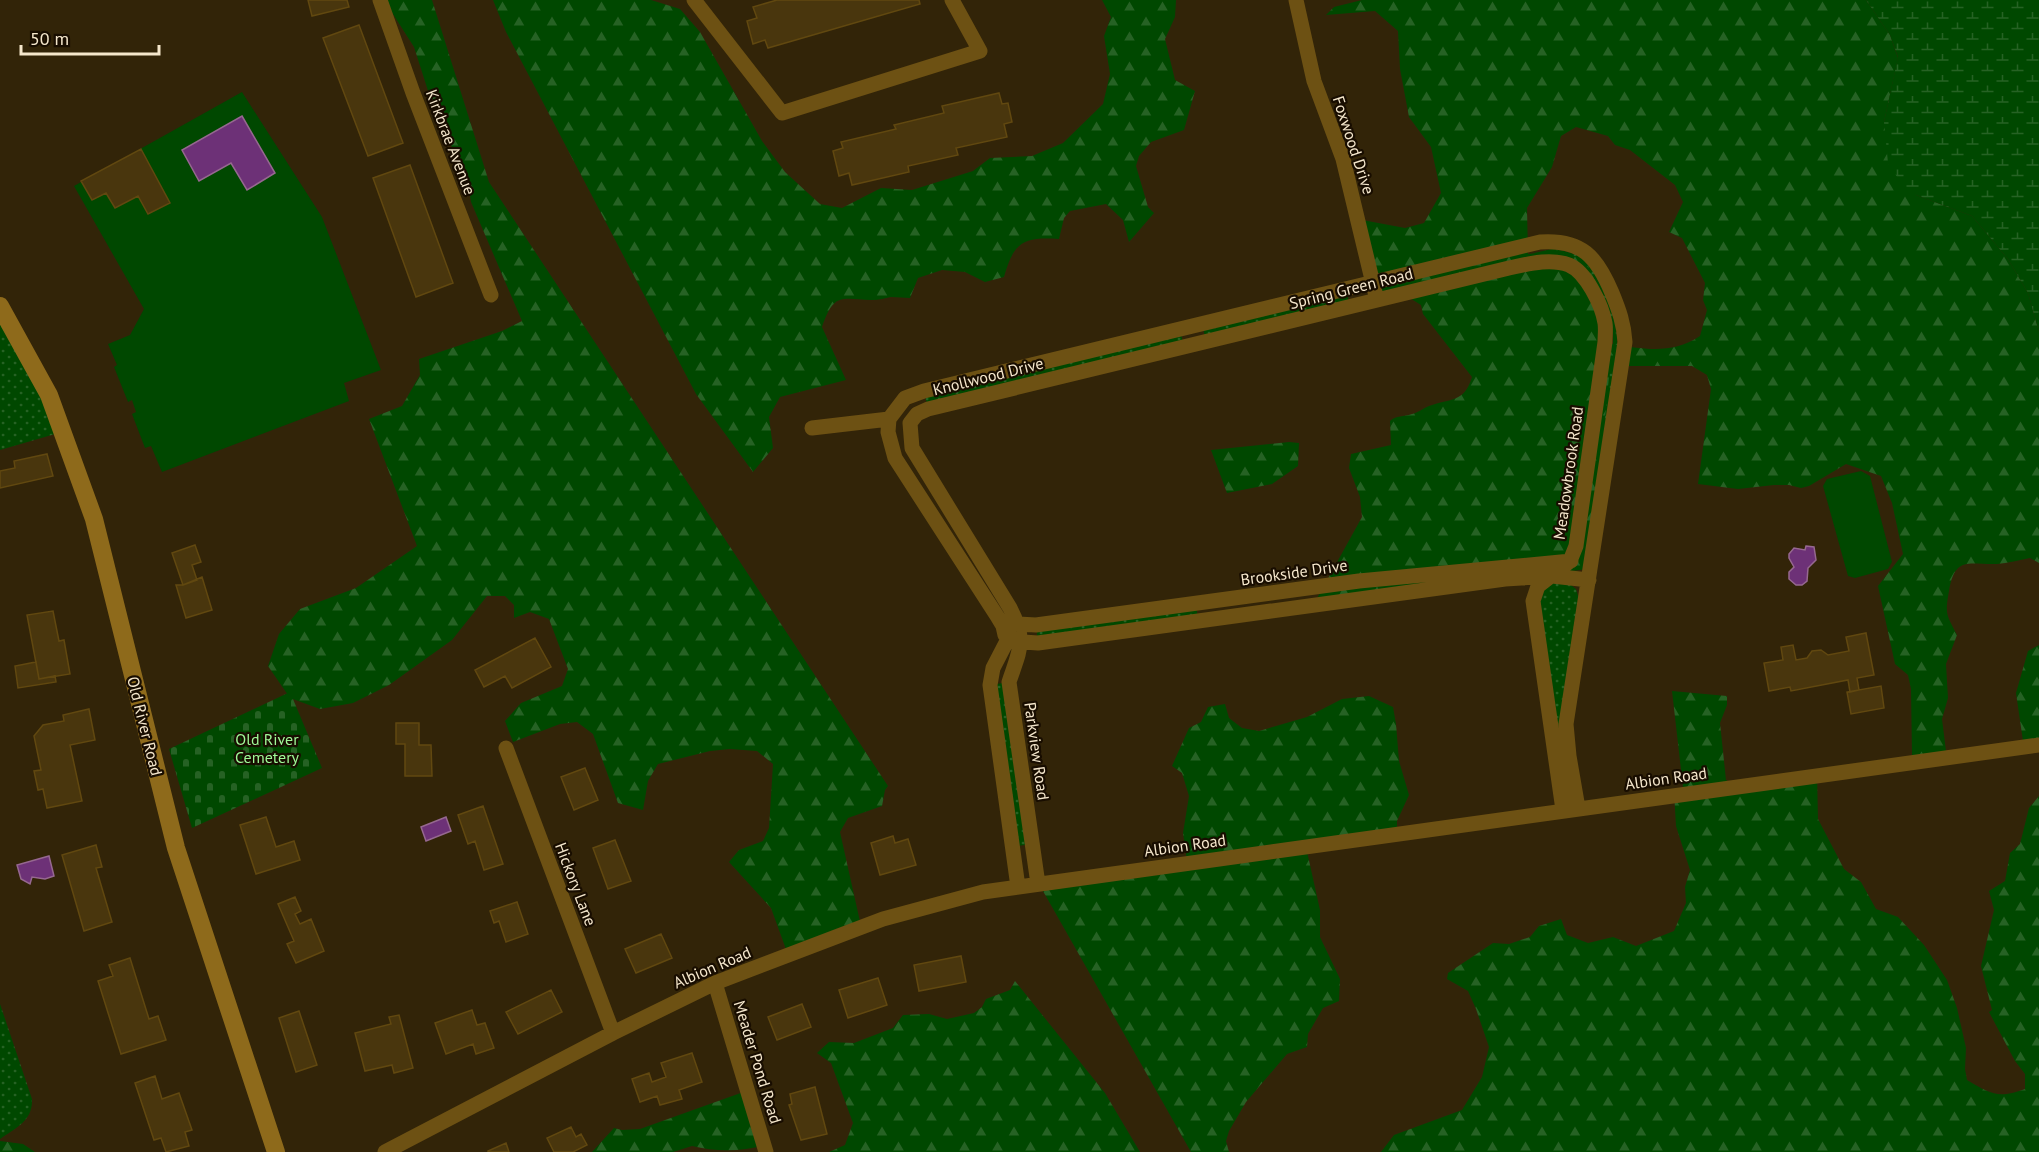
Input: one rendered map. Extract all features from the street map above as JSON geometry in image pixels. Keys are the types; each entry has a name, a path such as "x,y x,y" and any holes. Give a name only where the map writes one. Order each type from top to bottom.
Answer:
{"main road":[{"name":"Old River Road","path":"0,306 49,395 94,519 176,848 276,1152"}],"street":[{"name":"Kirkbrae Avenue","path":"380,0 412,93 491,295"},
{"path":"694,0 782,113 980,51 952,0"},
{"name":"Foxwood Drive","path":"1296,0 1314,81 1343,159 1377,301"},
{"path":"1373,283 1524,245 1554,241 1567,243 1584,250 1595,259 1604,274 1624,326 1624,348 1566,724 1570,809"},
{"path":"1524,245 1530,263"},
{"name":"Meadowbrook Road","path":"1530,263 1553,262 1570,266 1581,274 1600,304 1605,324 1605,342 1576,546 1570,561 1538,586 1533,601 1570,809"},
{"name":"Spring Green Road","path":"1199,344 1530,263"},
{"name":"Spring Green Road","path":"889,419 905,398 924,391 1373,283"},
{"path":"1194,325 1199,344"},
{"name":"Knollwood Drive","path":"1013,642 1010,625 912,448 910,423 917,414 928,409 1199,344"},
{"path":"812,428 889,419"},
{"name":"Knollwood Drive","path":"889,419 888,432 895,458 1010,625"},
{"name":"Brookside Drive","path":"1010,625 1036,625 1359,581 1570,561 1592,563"},
{"path":"1018,887 990,685 993,668 1013,642 1038,643 1493,581 1552,576 1589,580"},
{"name":"Parkview Road","path":"1013,642 1009,682 1038,884"},
{"name":"Albion Road","path":"385,1152 613,1033 715,983 883,919 983,892 1570,809 1984,754 2039,744"},
{"name":"Hickory Lane","path":"506,748 613,1033"},
{"name":"Meader Pond Road","path":"715,983 766,1152"}],"green space":[{"path":"384,0 432,0 489,182 888,786 882,806 848,818 840,832 861,926 787,952 771,908 729,862 739,850 763,841 769,828 773,764 757,751 730,749 710,751 658,764 648,781 643,810 618,803 593,734 577,722 560,724 513,742 505,721 521,703 562,686 568,669 549,619 530,612 514,618 514,605 505,596 487,596 452,640 389,685 353,703 320,709 290,698 268,666 279,634 300,609 356,588 417,546 369,419 402,406 420,375 419,359 502,331 522,321 471,202 466,172 438,122 414,47"},
{"path":"493,0 651,0 680,9 700,32 762,141 785,172 820,204 842,208 881,188 912,190 973,171 990,158 1032,156 1063,143 1103,104 1110,74 1104,36 1111,17 1102,0 1176,0 1175,17 1165,39 1175,80 1195,91 1184,130 1151,142 1139,156 1136,166 1148,207 1154,213 1129,242 1123,220 1106,204 1070,211 1064,218 1059,239 1037,239 1022,244 1012,256 1004,277 985,282 965,272 942,270 918,278 910,298 846,299 835,303 822,327 846,380 780,397 769,417 773,448 753,472 696,394 506,32"},
{"path":"1362,0 1866,0 1890,35 1898,58 1884,122 1916,195 1972,216 2008,259 2028,293 2039,332 2039,563 2030,558 1997,564 1971,563 1959,567 1955,572 1947,605 1949,618 1957,635 1946,664 1948,698 1942,719 1946,751 1912,756 1911,689 1908,675 1895,664 1878,586 1903,554 1892,503 1881,476 1846,464 1809,486 1801,488 1774,485 1738,489 1698,484 1711,389 1707,375 1692,366 1610,366 1591,564 1588,569 1315,602 1362,517 1360,497 1349,468 1351,454 1391,445 1390,421 1456,398 1465,391 1472,377 1423,314 1421,305 1405,295 1373,297 1357,219 1405,228 1424,223 1441,193 1431,147 1409,117 1400,69 1398,31 1375,11 1326,15 1334,7","holes":["1576,127 1608,136 1615,145 1630,150 1675,185 1683,202 1669,232 1682,238 1705,283 1703,300 1707,310 1700,336 1679,346 1657,349 1612,344 1605,299 1583,258 1554,251 1528,254 1527,208 1552,167 1561,136"]},
{"path":"1866,0 2039,0 2039,332 2028,293 2008,259 1972,216 1916,195 1901,183 1888,163 1884,122 1898,57 1890,35"},
{"path":"242,92 322,217 381,370 344,383 349,401 162,472 151,446 145,448 132,414 136,412 132,400 128,402 114,367 117,365 108,344 130,335 144,309 74,186"},
{"path":"1552,249 1583,258 1591,265 1608,294 1614,317 1618,350 1599,471 1597,451 1613,331 1534,253"},
{"path":"1346,289 1350,307 1206,342 1202,323"},
{"path":"0,306 62,432 0,450"},
{"path":"1180,329 1184,347 928,409 924,391"},
{"path":"1299,443 1298,466 1272,484 1227,493 1211,450"},
{"path":"1861,471 1870,476 1892,562 1888,569 1855,578 1848,576 1823,486 1827,479"},
{"path":"1567,582 1576,589 1579,599 1555,759 1539,600 1543,583"},
{"path":"1196,603 1198,620 1038,643 1036,625"},
{"path":"2039,645 2039,740 2023,741 2016,693 2028,651"},
{"path":"1009,682 1031,844 1012,847 990,685"},
{"path":"1672,691 1727,696 1727,705 1720,723 1726,780 1731,783 1817,773 1818,819 1844,869 1861,882 1876,909 1898,917 1924,945 1947,980 1957,1008 1966,1048 1967,1080 1995,1094 2008,1094 2025,1089 2025,1074 2015,1061 1989,1012 1992,1010 1981,966 1994,910 1989,891 2005,881 2010,853 2020,844 2029,808 2039,796 2039,1152 1381,1152 1394,1135 1462,1110 1482,1077 1489,1047 1468,991 1447,979 1448,973 1493,943 1509,944 1530,937 1539,926 1561,919 1567,935 1588,943 1613,937 1636,946 1674,931 1686,903 1685,887 1690,870 1676,826 1674,792 1683,787"},
{"name":"Old River Cemetery","path":"290,692 322,768 192,828 169,749"},
{"path":"1369,696 1393,707 1399,761 1409,795 1397,821 1397,829 1306,847 1320,910 1320,937 1340,979 1339,1001 1323,1008 1308,1034 1307,1047 1287,1054 1246,1102 1229,1131 1226,1141 1229,1152 1191,1152 1039,884 1187,861 1183,833 1189,796 1182,773 1172,766 1189,728 1201,722 1208,707 1225,704 1229,718 1242,728 1259,731 1307,717 1342,699"},
{"path":"1015,981 1105,1093 1140,1152 829,1152 845,1145 853,1123 831,1063 817,1053 829,1042 854,1043 893,1028 903,1015 929,1014 947,1019 974,1013 982,1007 986,999 1010,990"},
{"path":"0,1004 32,1099 32,1107 22,1123 0,1139"},
{"path":"749,1090 768,1144 749,1149 730,1150 692,1146 673,1152 592,1152 614,1128 640,1129"},
{"path":"0,1141 23,1144 35,1152 0,1152"}],"shaded area":[{"path":"242,116 275,173 247,190 231,163 199,181 182,150"},
{"path":"1806,546 1814,547 1816,560 1808,568 1807,581 1802,585 1796,585 1789,579 1789,572 1794,567 1789,554 1794,548 1805,550"},
{"path":"446,817 451,831 426,841 421,827"},
{"path":"49,856 54,876 45,879 32,877 30,884 21,879 17,865"}],"building":[{"path":"308,0 347,0 349,7 312,16"},
{"path":"777,0 919,0 920,4 768,48 765,40 753,44 747,21 757,18 753,7"},
{"path":"359,25 403,143 368,156 323,38"},
{"path":"999,93 1002,104 1008,103 1012,122 1004,124 1007,137 956,148 958,155 908,166 909,172 852,185 849,173 839,176 833,151 843,148 841,142 896,129 894,125 944,113 942,106"},
{"path":"141,149 170,203 148,214 138,196 115,208 106,193 92,200 81,181"},
{"path":"410,165 453,283 416,297 373,178"},
{"path":"47,454 53,476 0,488 0,471 15,468 14,461"},
{"path":"195,545 201,562 192,565 197,580 183,585 172,553"},
{"path":"202,577 212,610 186,618 176,585 183,585"},
{"path":"53,611 59,641 64,640 70,674 39,679 27,615"},
{"path":"1866,633 1874,675 1857,678 1859,690 1850,692 1848,680 1791,691 1790,687 1769,691 1764,663 1783,660 1781,647 1793,645 1796,660 1807,658 1812,651 1821,650 1828,655 1849,651 1846,637"},
{"path":"535,638 551,667 512,688 505,676 484,687 475,670"},
{"path":"36,662 39,679 55,676 56,682 18,688 15,666"},
{"path":"1881,686 1884,708 1851,714 1847,692"},
{"path":"89,709 95,740 70,745 82,801 47,808 43,789 38,790 34,771 41,770 34,736 43,725 64,721 63,715"},
{"path":"396,723 419,723 419,745 431,745 432,776 405,776 405,744 396,744"},
{"path":"585,768 598,800 574,810 561,777"},
{"path":"483,806 503,864 484,870 475,841 468,844 458,815"},
{"path":"266,817 276,847 294,841 300,860 256,874 240,825"},
{"path":"893,836 895,843 908,839 916,865 880,875 871,843"},
{"path":"615,840 631,881 608,889 593,848"},
{"path":"96,845 102,867 96,868 112,922 84,931 62,855"},
{"path":"295,897 301,911 295,914 300,924 311,919 324,951 296,963 287,944 294,941 278,904"},
{"path":"517,902 528,934 506,942 499,921 494,923 490,911"},
{"path":"661,934 672,958 636,973 625,949"},
{"path":"961,956 966,982 919,991 914,965"},
{"path":"130,958 149,1019 158,1016 166,1040 121,1054 98,981 113,976 109,965"},
{"path":"878,978 887,1005 848,1018 839,990"},
{"path":"551,990 562,1012 518,1034 506,1012"},
{"path":"802,1004 811,1027 777,1040 768,1017"},
{"path":"472,1010 477,1025 485,1023 494,1048 476,1054 473,1044 446,1054 435,1023"},
{"path":"299,1011 317,1065 296,1072 279,1018"},
{"path":"399,1015 413,1068 394,1073 392,1065 365,1071 355,1033 391,1024 389,1017"},
{"path":"692,1053 702,1082 679,1090 682,1099 660,1105 657,1096 640,1102 632,1079 649,1073 652,1082 666,1077 661,1063"},
{"path":"155,1076 162,1099 179,1093 192,1130 185,1132 189,1146 166,1152 161,1138 154,1140 135,1083"},
{"path":"815,1087 827,1134 801,1140 789,1105 792,1104 790,1094"},
{"path":"571,1127 576,1137 581,1134 587,1145 573,1152 554,1152 547,1138"},
{"path":"506,1143 509,1152 488,1152 488,1151"}]}
